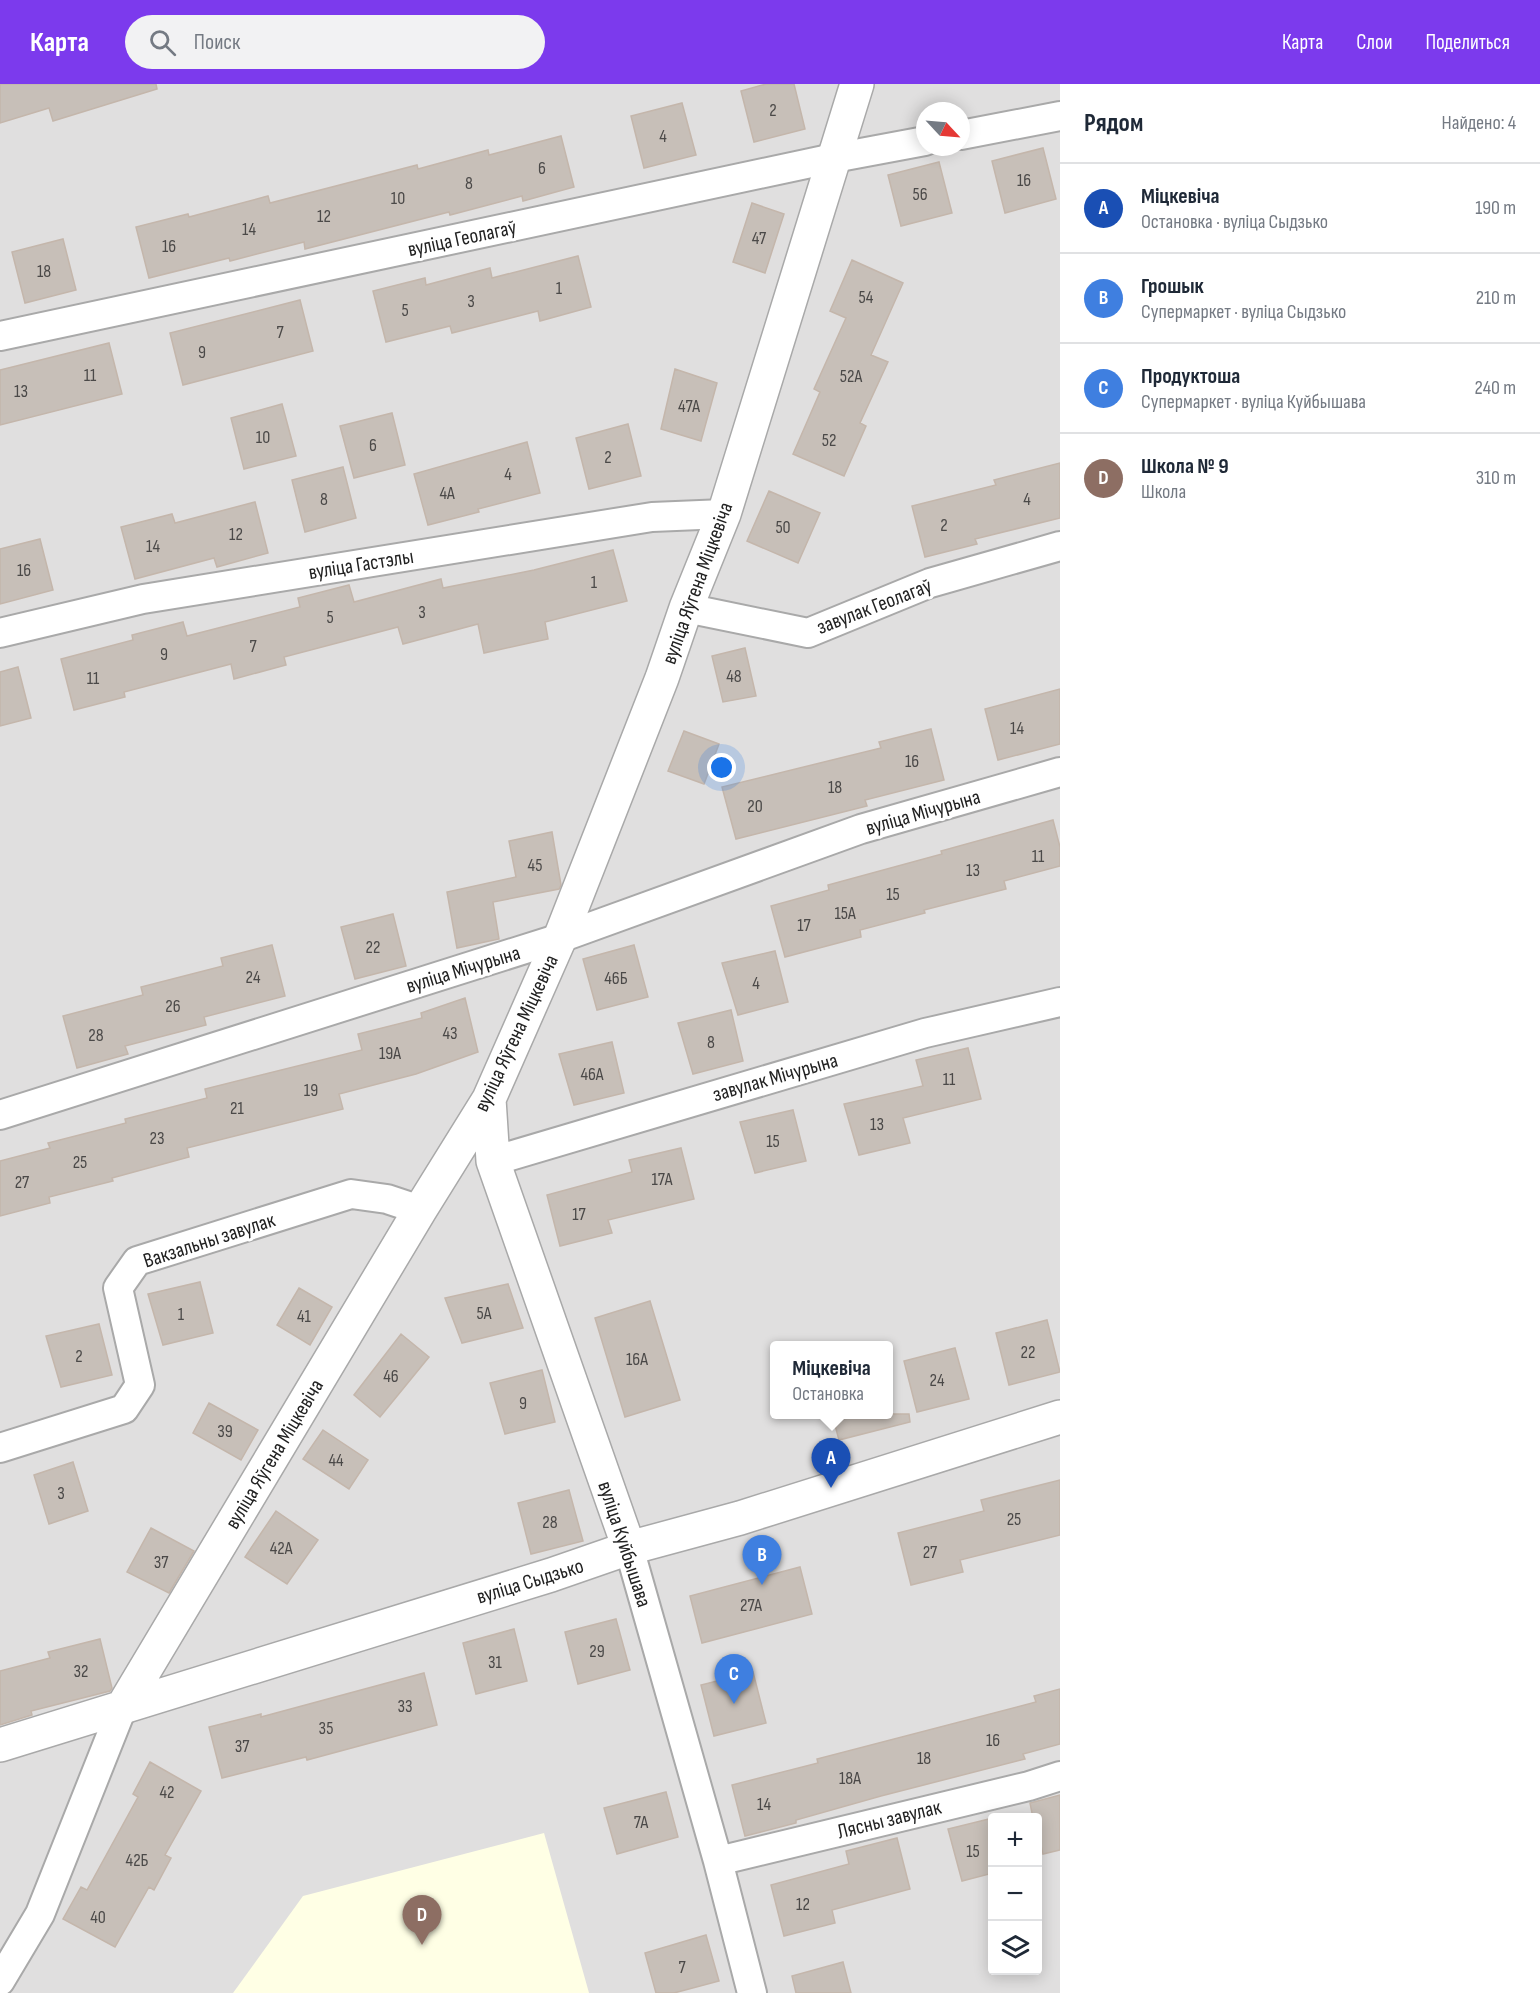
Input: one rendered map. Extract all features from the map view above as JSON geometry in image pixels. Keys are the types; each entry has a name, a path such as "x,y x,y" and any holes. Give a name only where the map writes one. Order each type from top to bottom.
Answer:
{"street":[{"name":"вуліца Яўгена Міцкевіча","path":"0,1981 40,1914 122,1708 420,1210 489,1099 560,938 724,513 857,84"},
{"path":"970,133 1060,116"},
{"name":"вуліца Геолагаў","path":"0,336 834,158 916,143"},
{"name":"вуліца Гастэлы","path":"0,633 143,599 652,517 724,513"},
{"name":"завулак Геолагаў","path":"686,608 808,633 930,583 1060,546"},
{"name":"вуліца Мічурына","path":"0,1115 560,938 861,829 1060,772"},
{"name":"завулак Мічурына","path":"493,1161 925,1033 1060,1002"},
{"name":"вуліца Куйбышава","path":"489,1099 493,1161 629,1548 718,1861 752,1993"},
{"name":"Вакзальны завулак","path":"0,1448 124,1409 140,1385 118,1288 137,1261 351,1194 387,1199 420,1210"},
{"name":"вуліца Сыдзько","path":"0,1745 551,1575 629,1548 740,1518 1060,1417"},
{"name":"Лясны завулак","path":"718,1861 1029,1786 1060,1776"}],"shaded area":[{"path":"0,84 1060,84 1060,1993 0,1993"},
{"path":"544,1833 589,1993 233,1993 303,1896"}],"building":[{"path":"0,84 156,84 157,89 53,121 49,108 0,123"},
{"path":"766,84 794,84 805,129 754,142 741,91"},
{"path":"682,103 696,155 644,168 631,116"},
{"path":"561,136 574,187 523,201 522,196 450,215 449,212 305,249 304,242 149,278 136,227 188,214 189,217 268,196 270,203 417,165 418,169 488,150 489,155"},
{"path":"1043,148 1056,199 1005,213 992,161"},
{"path":"939,162 952,213 901,226 888,175"},
{"path":"752,203 784,214 765,273 733,262"},
{"path":"63,239 76,290 25,303 12,252"},
{"path":"578,256 591,307 540,321 538,311 452,333 450,326 386,342 373,291 425,278 426,285 490,268 492,278"},
{"path":"852,260 903,283 871,355 888,362 860,423 866,426 844,476 793,454 820,392 814,389 846,318 830,311"},
{"path":"300,300 313,351 183,385 170,333"},
{"path":"109,343 122,394 0,425 0,370"},
{"path":"675,369 717,383 701,441 661,429"},
{"path":"282,404 296,456 244,469 231,418"},
{"path":"392,413 405,465 354,478 340,426"},
{"path":"628,424 641,476 589,489 576,438"},
{"path":"527,442 540,493 428,525 414,474"},
{"path":"1060,463 1060,518 975,539 977,544 925,557 912,506 996,485 994,480"},
{"path":"343,467 356,518 305,532 292,480"},
{"path":"769,491 820,513 798,563 747,541"},
{"path":"255,502 268,553 217,567 214,558 135,579 121,527 172,514 175,523"},
{"path":"40,539 53,590 0,604 0,549"},
{"path":"613,550 627,601 545,622 548,639 484,653 478,624 403,644 398,627 284,657 286,665 234,679 231,664 124,692 125,697 74,710 61,659 133,640 132,635 183,622 187,636 300,607 298,598 349,585 354,602 441,579 443,588 534,570"},
{"path":"745,648 756,696 723,702 712,656"},
{"path":"18,667 31,718 0,726 0,672"},
{"path":"1060,689 1060,744 998,760 985,709"},
{"path":"931,729 944,780 865,800 867,806 736,839 722,787 881,748 879,742"},
{"path":"684,731 719,744 704,784 668,771"},
{"path":"1053,820 1060,847 1060,866 1004,881 1006,889 924,910 925,913 860,930 861,937 785,957 771,906 829,890 828,885 942,854 941,851"},
{"path":"552,832 561,885 559,889 493,902 499,939 457,948 447,892 516,877 509,841"},
{"path":"393,914 406,966 355,979 341,927"},
{"path":"272,945 285,996 204,1017 206,1025 125,1046 128,1054 77,1068 63,1016 143,995 141,987 223,966 221,958"},
{"path":"634,945 648,997 597,1010 583,959"},
{"path":"775,951 788,1002 738,1015 722,963"},
{"path":"465,998 478,1052 416,1074 339,1094 343,1109 187,1148 189,1157 112,1178 113,1181 49,1197 50,1203 0,1216 0,1161 50,1148 48,1143 126,1123 125,1119 207,1098 205,1089 362,1050 358,1034 422,1018 421,1013"},
{"path":"731,1010 743,1061 693,1074 678,1023"},
{"path":"612,1042 624,1093 574,1105 559,1054"},
{"path":"968,1048 981,1099 903,1118 910,1143 859,1155 844,1104 923,1086 916,1060"},
{"path":"793,1110 806,1161 755,1173 740,1122"},
{"path":"681,1148 694,1199 608,1220 612,1233 560,1246 547,1195 632,1172 629,1160"},
{"path":"200,1282 213,1333 163,1345 148,1294"},
{"path":"508,1284 523,1328 462,1343 445,1298"},
{"path":"299,1288 332,1307 310,1345 277,1325"},
{"path":"650,1301 680,1400 625,1417 595,1318"},
{"path":"1047,1320 1060,1372 1009,1385 996,1333"},
{"path":"99,1324 112,1375 61,1387 46,1336"},
{"path":"401,1334 429,1357 380,1417 354,1395"},
{"path":"955,1348 969,1399 917,1412 904,1361"},
{"path":"542,1370 555,1422 505,1434 490,1383"},
{"path":"209,1403 258,1430 241,1460 193,1433"},
{"path":"893,1414 909,1414 910,1422 839,1440 833,1419 893,1419"},
{"path":"323,1430 368,1460 349,1489 303,1459"},
{"path":"73,1462 88,1511 49,1524 34,1475"},
{"path":"1060,1480 1060,1535 960,1560 963,1572 911,1585 898,1533 984,1511 981,1500"},
{"path":"569,1490 583,1541 531,1554 518,1503"},
{"path":"276,1511 318,1540 287,1584 245,1557"},
{"path":"151,1528 194,1551 169,1593 127,1572"},
{"path":"800,1567 812,1614 702,1643 690,1596"},
{"path":"616,1619 630,1670 578,1684 565,1632"},
{"path":"514,1629 527,1681 476,1694 463,1643"},
{"path":"100,1639 112,1688 110,1691 31,1711 32,1715 0,1725 0,1671 50,1658 48,1652"},
{"path":"753,1672 766,1723 714,1736 701,1685"},
{"path":"424,1673 437,1725 307,1760 306,1757 222,1778 209,1727 261,1714 261,1717"},
{"path":"1060,1689 1060,1744 1023,1754 1025,1759 881,1796 796,1820 796,1823 745,1836 732,1785 818,1763 817,1759 1036,1702 1034,1696"},
{"path":"150,1762 201,1791 165,1855 171,1858 154,1890 149,1887 115,1947 63,1919 81,1887 87,1890 138,1797 133,1794"},
{"path":"666,1792 678,1837 617,1854 604,1808"},
{"path":"1060,1795 1060,1850 1043,1854 1042,1813 1032,1813 1030,1803"},
{"path":"988,1819 988,1874 962,1881 948,1829"},
{"path":"897,1838 910,1889 832,1910 835,1923 784,1936 771,1885 849,1864 846,1851"},
{"path":"706,1935 719,1981 674,1993 656,1993 645,1953"},
{"path":"843,1962 851,1993 796,1993 792,1976"}],"place":[{"name":"Міцкевіча","path":"831,1488"},
{"name":"Грошык","path":"762,1585"},
{"name":"Продуктоша","path":"734,1704"},
{"name":"Школа № 9","path":"422,1945"}]}
